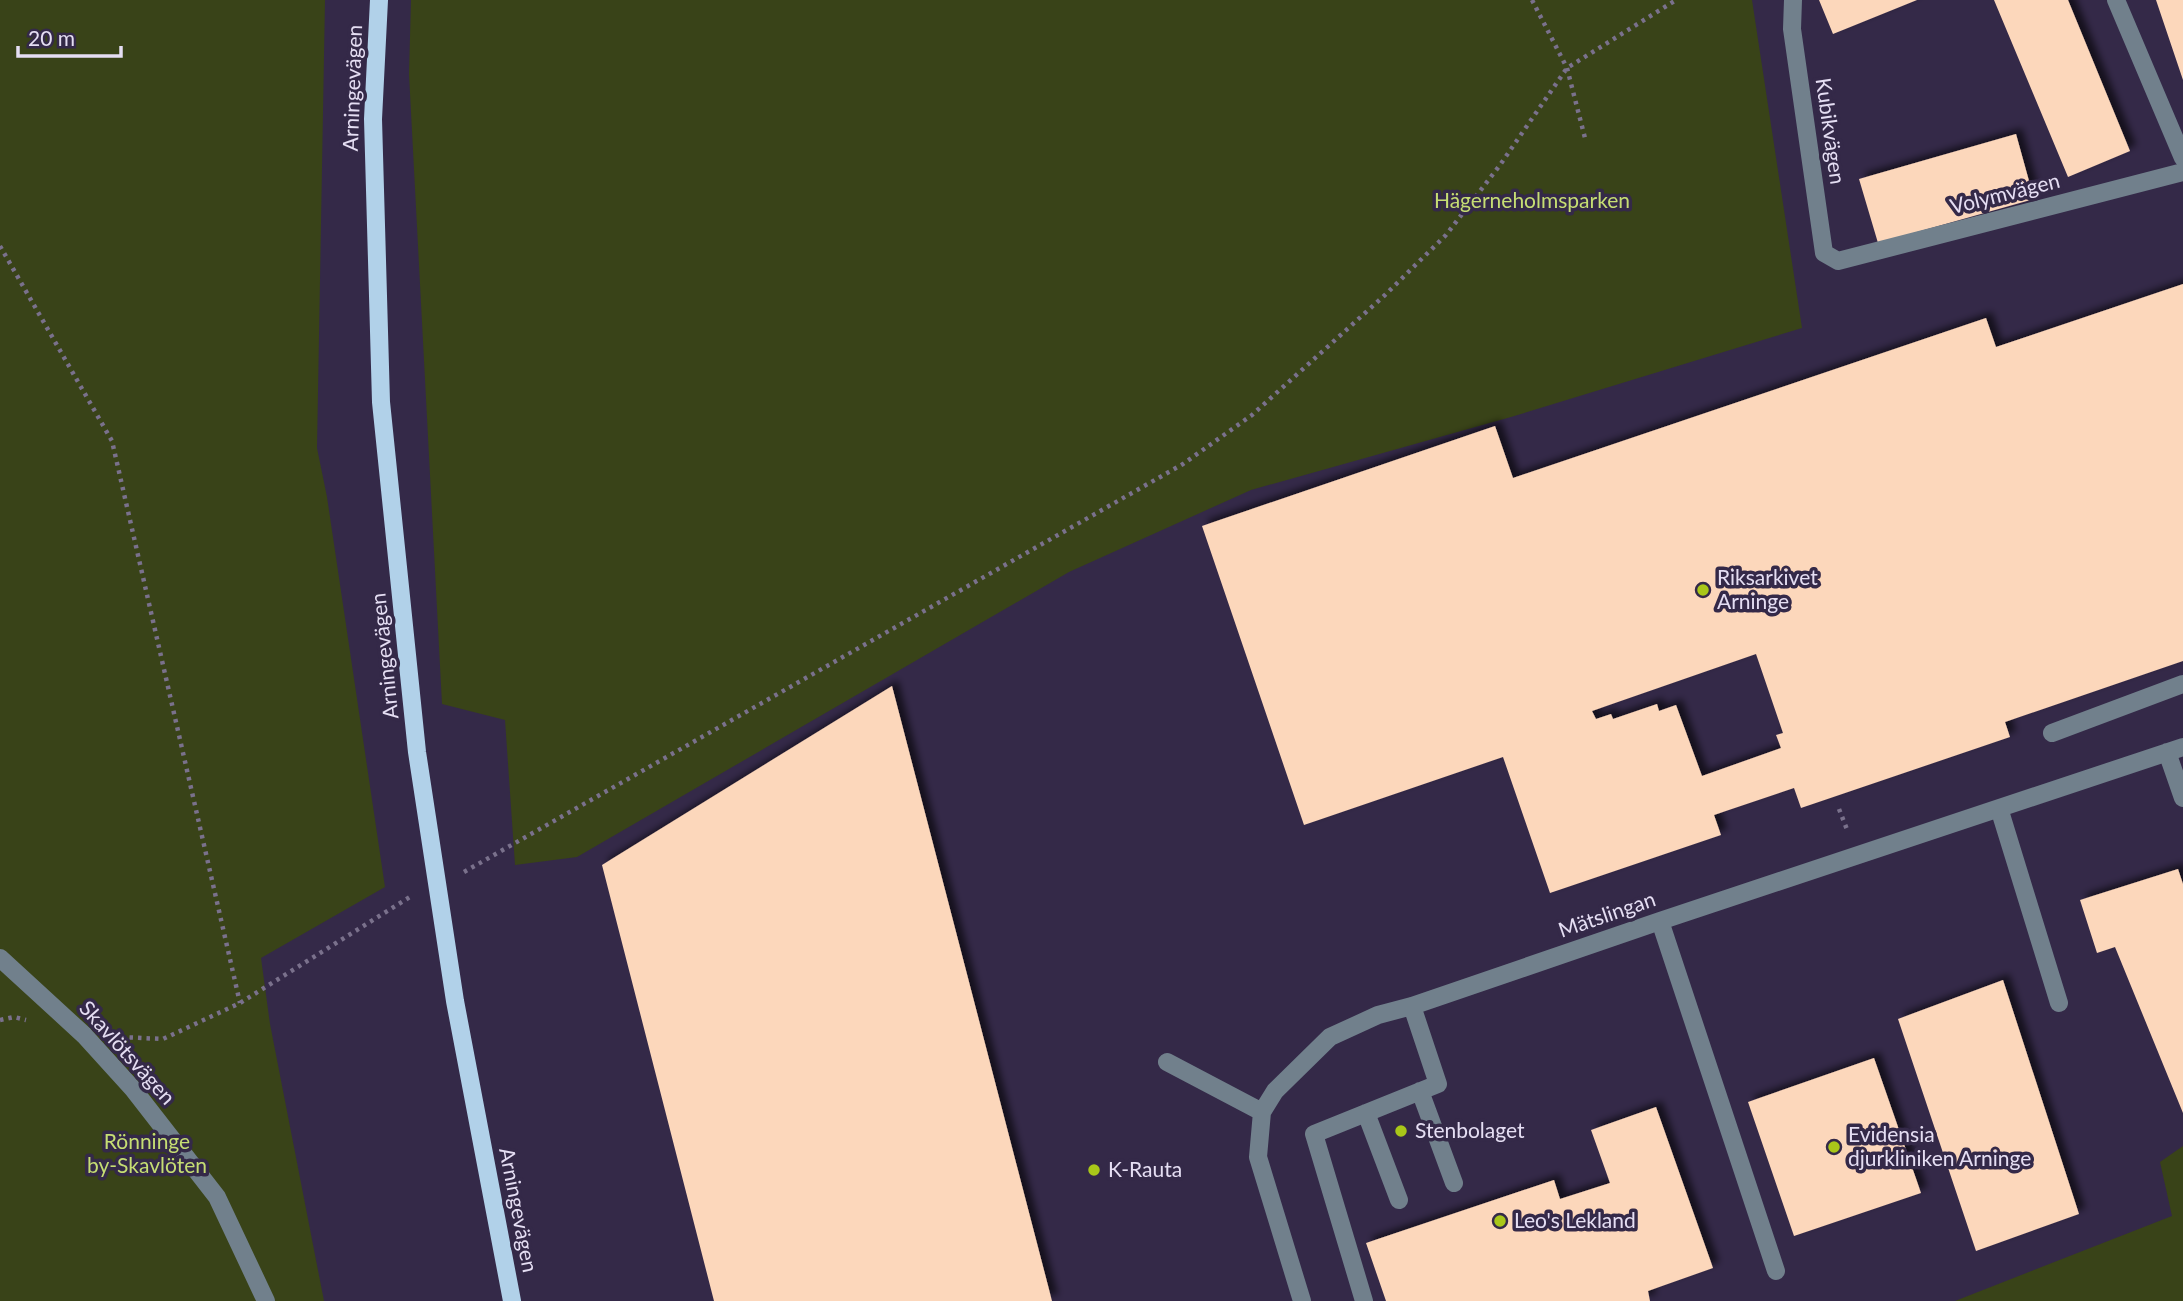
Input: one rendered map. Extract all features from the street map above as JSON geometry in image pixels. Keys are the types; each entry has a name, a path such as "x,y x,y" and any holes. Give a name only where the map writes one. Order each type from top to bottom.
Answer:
{"main road":[{"name":"Arningevägen","path":"379,0 373,119 381,402 417,752 455,1001 512,1301"}],"street":[{"name":"Kubikvägen","path":"1793,0 1792,29 1824,253 1838,261"},
{"path":"2116,0 2183,158"},
{"name":"Volymvägen","path":"1838,261 2183,172"},
{"path":"2052,733 2183,684"},
{"path":"2175,749 2183,798"},
{"name":"Mätslingan","path":"1262,1112 1275,1091 1330,1037 1378,1015 1412,1006 2175,749"},
{"path":"1999,808 2059,1003"},
{"path":"1660,921 1776,1270"},
{"name":"Skavlötsvägen","path":"0,958 84,1035 134,1089 216,1197 266,1301"},
{"path":"1364,1301 1314,1134 1438,1084 1412,1006"},
{"path":"1167,1062 1262,1112 1258,1157 1302,1301"},
{"path":"1420,1091 1454,1183"},
{"path":"1366,1113 1399,1200"}],"path":[{"path":"1532,0 1567,68 1586,142"},
{"path":"464,872 1183,464 1252,415 1385,295 1446,235 1500,165 1567,68 1676,0"},
{"path":"0,246 112,441 240,1003"},
{"path":"84,1035 163,1039 240,1003 415,894"},
{"path":"0,1020 14,1017 37,1023"}],"green space":[{"name":"Rönninge by-Skavlöten","path":"0,0 325,0 317,448 327,497 385,887 261,958 270,1024 324,1301 0,1301"},
{"name":"Hägerneholmsparken","path":"411,0 1752,0 1802,328 1511,417 1251,490 1069,572 577,857 515,865 505,720 442,704 409,74"},
{"path":"2183,1146 2183,1301 1955,1301 2172,1216 2160,1162"}],"building":[{"path":"1819,0 1917,0 1833,34"},
{"path":"1994,0 2068,0 2130,151 2068,177"},
{"path":"2156,0 2183,0 2183,80"},
{"path":"2016,134 2034,199 1878,243 1859,179"},
{"name":"Riksarkivet Arninge","path":"2183,284 2183,661 2005,722 2010,737 1801,808 1794,788 1714,815 1721,835 1550,893 1503,757 1304,825 1202,526 1495,426 1513,478 1986,318 1996,347","holes":["1756,654 1783,733 1776,735 1781,748 1702,776 1676,705 1659,711 1657,704 1613,719 1611,714 1596,719 1592,711"]},
{"path":"892,686 1052,1301 714,1301 602,865"},
{"path":"2178,869 2183,884 2183,1113 2115,947 2097,953 2080,900"},
{"path":"2003,980 2079,1214 1976,1251 1898,1019"},
{"name":"Evidensia djurkliniken Arninge","path":"1874,1058 1921,1193 1794,1236 1748,1102"},
{"path":"1656,1107 1713,1268 1648,1291 1650,1301 1386,1301 1366,1243 1554,1180 1560,1199 1610,1183 1591,1130"}],"place":[{"name":"Riksarkivet Arninge","path":"1703,590"},
{"name":"Stenbolaget","path":"1401,1131"},
{"name":"Evidensia djurkliniken Arninge","path":"1834,1147"},
{"name":"K-Rauta","path":"1094,1170"},
{"name":"Leo's Lekland","path":"1500,1221"}]}
